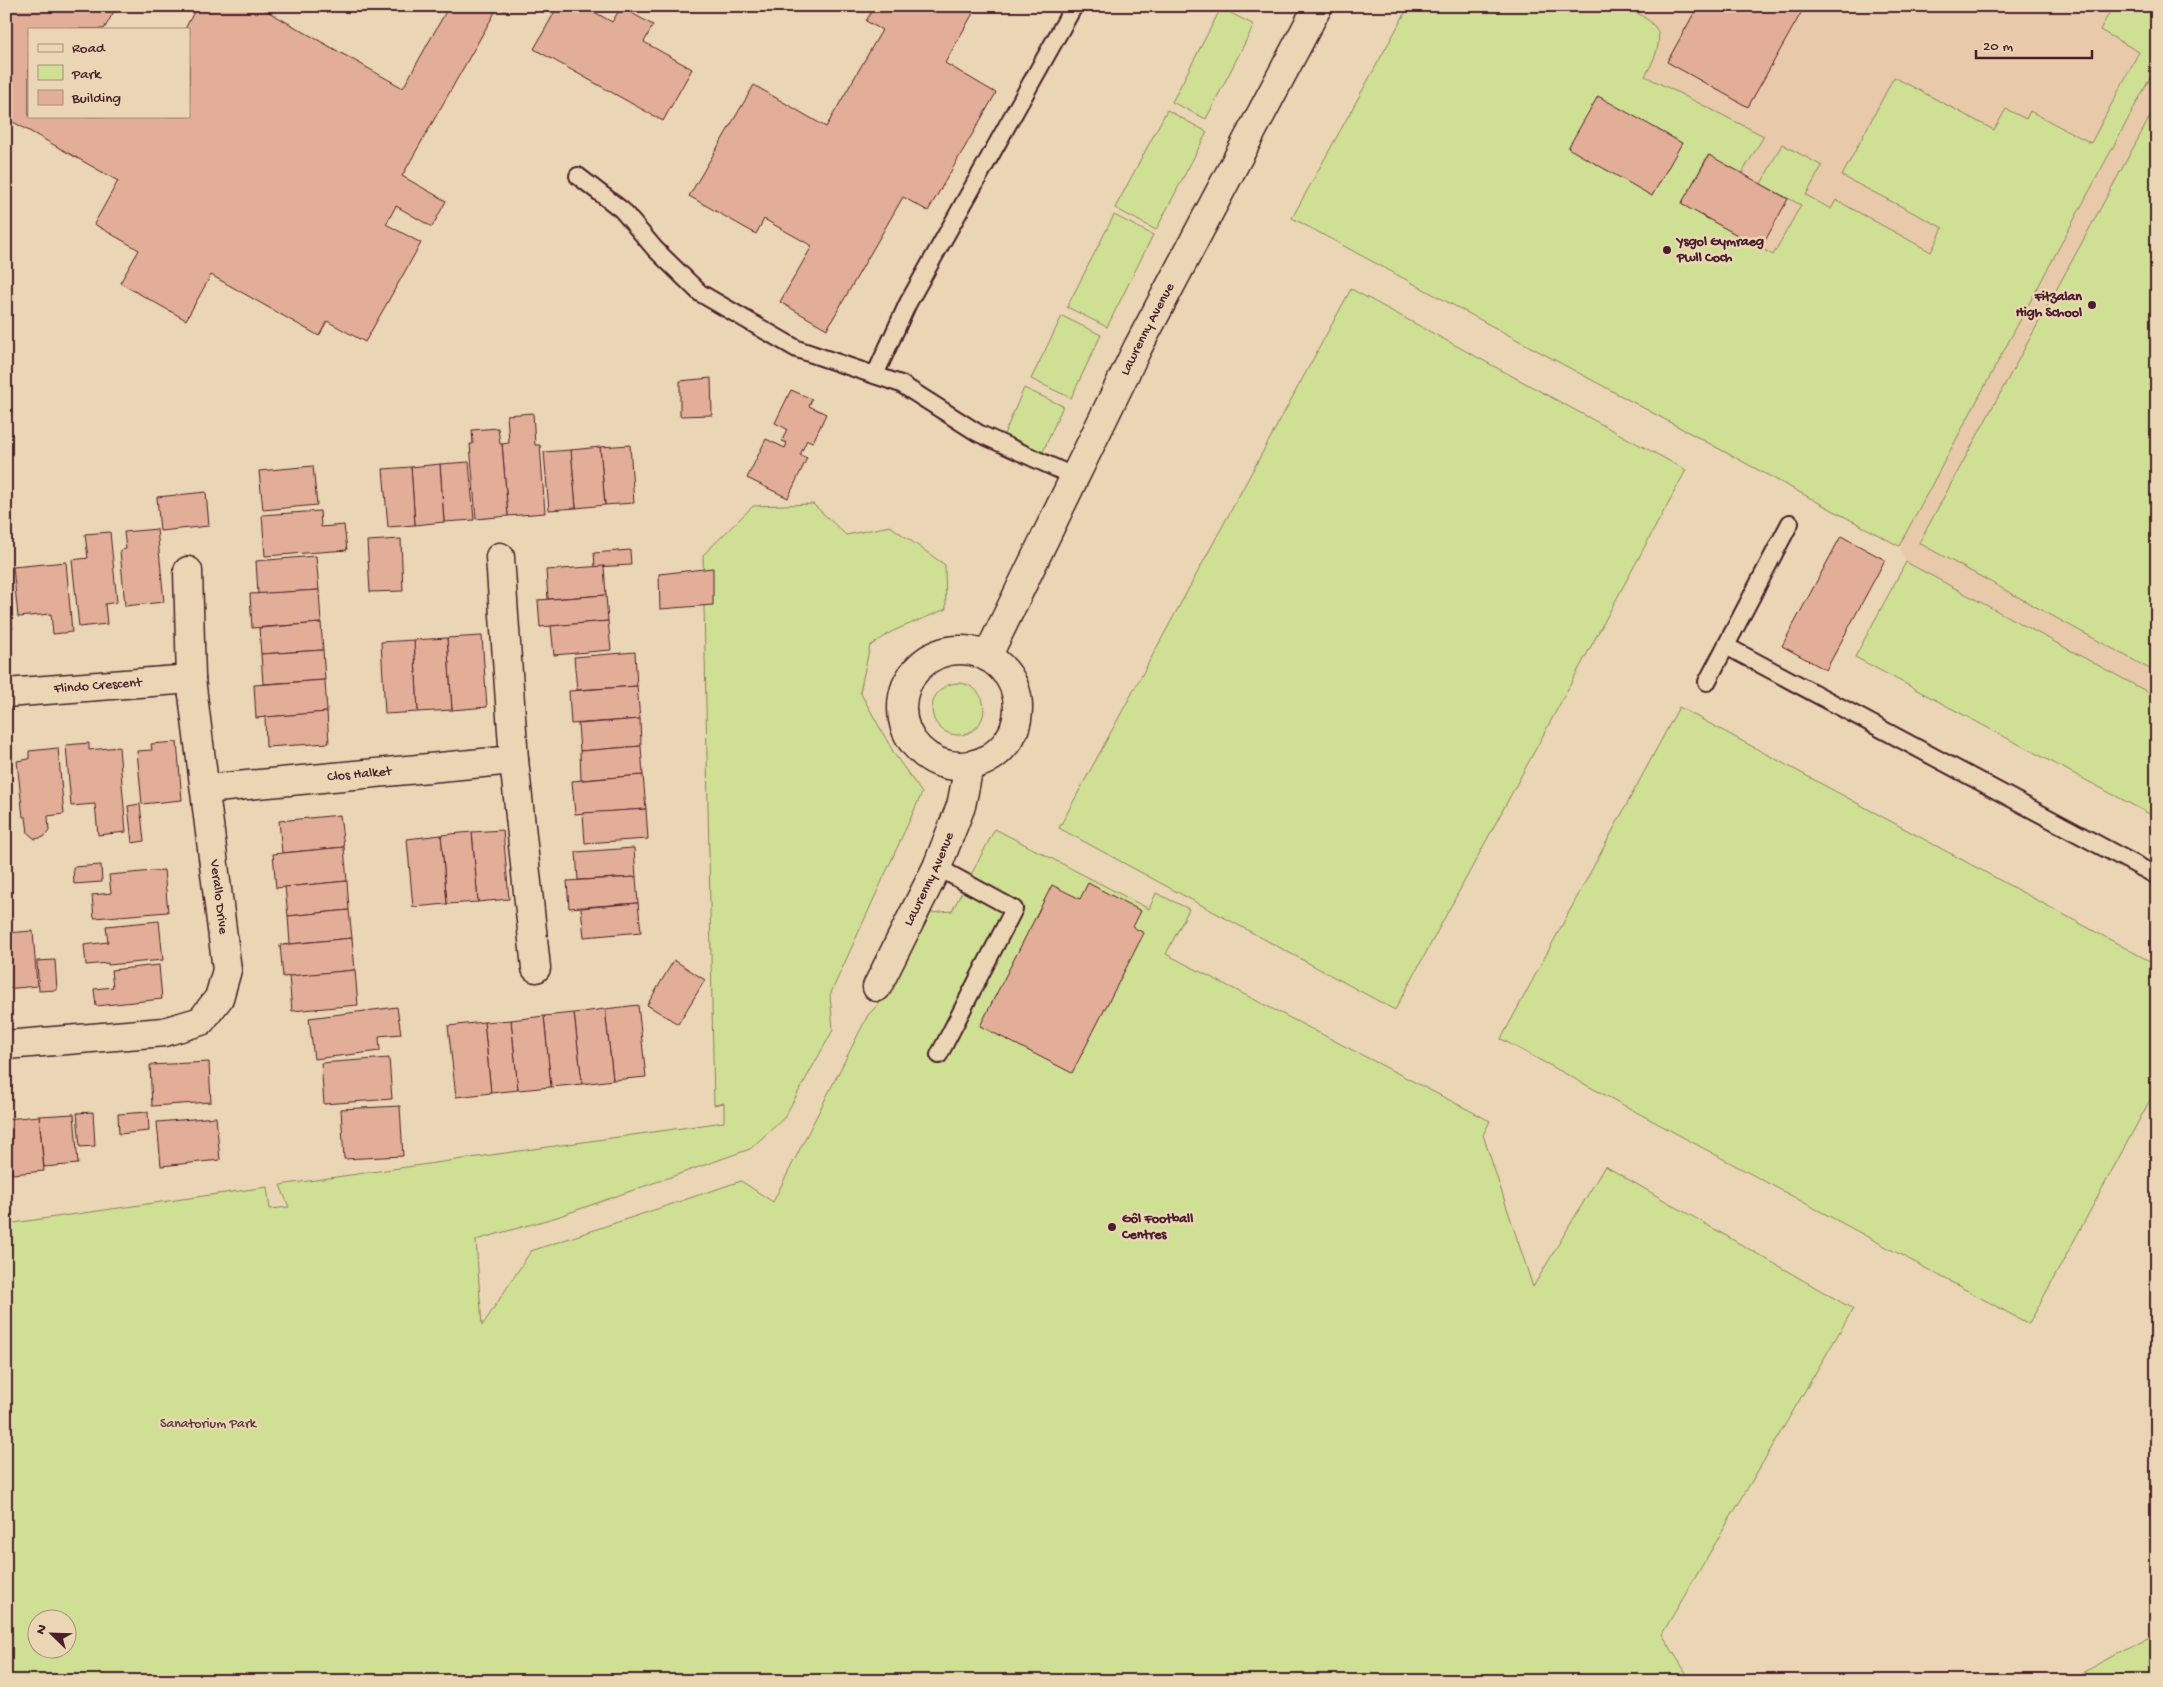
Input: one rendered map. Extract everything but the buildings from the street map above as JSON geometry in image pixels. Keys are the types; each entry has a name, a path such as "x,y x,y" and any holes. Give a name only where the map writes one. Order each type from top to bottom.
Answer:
{"street":[{"name":"Lawrenny Avenue","path":"987,657 1138,347 1318,6"},
{"path":"500,557 514,760 536,968"},
{"name":"Verallo Drive","path":"6,1045 164,1032 201,1021 219,998 227,970 191,679 188,571"},
{"path":"968,650 987,657 1001,667 1012,682 1018,699 1018,718 1012,735 1001,750 986,760 969,766 949,765 931,758 916,746 906,728 902,709 905,689 915,672 930,659 948,652 968,650"},
{"name":"Flindo Crescent","path":"6,692 191,679"},
{"name":"Clos Halket","path":"205,789 514,760"},
{"name":"Lawrenny Avenue","path":"876,987 937,867 961,806 969,766"}],"lane":[{"path":"875,375 908,303 1074,6"},
{"path":"578,176 622,210 655,249 700,293 797,349 900,384 978,433 1075,477"},
{"path":"1708,682 1790,523"},
{"path":"1726,646 2157,876"},
{"path":"937,867 1014,909 939,1054"}],"shaded area":[{"name":"Ysgol Gymraeg Pwll Coch","path":"1428,6 2113,6 2100,30 2140,51 2091,143 2051,122 1845,518 1307,226"},
{"name":"Fitzalan High School","path":"2157,65 2157,697 1906,562 1899,546"}],"green space":[{"name":"Ysgol Gymraeg Pwll Coch","path":"1409,6 1626,6 1645,18 1655,27 1659,38 1656,52 1645,76 1764,136 1742,173 1708,155 1682,204 1773,255 1801,205 1761,184 1782,144 1822,166 1806,195 1831,209 1836,200 1931,252 1943,228 1842,176 1894,77 1994,130 2006,109 2026,119 2030,111 2091,143 2139,52 2100,30 2113,6 2157,6 2157,65 1899,546 1292,218"},
{"path":"1221,8 1254,25 1206,119 1172,102"},
{"name":"Fitzalan High School","path":"2157,104 2157,673 1919,543"},
{"path":"1167,110 1207,132 1156,230 1115,208"},
{"path":"1114,215 1153,235 1107,327 1067,307"},
{"path":"1351,289 1686,470 1395,1010 1059,828"},
{"path":"1062,316 1101,335 1071,398 1031,379"},
{"path":"1024,388 1063,406 1041,456 1002,439"},
{"name":"Sanatorium Park","path":"813,504 846,535 890,526 945,565 946,609 893,631 870,646 860,692 895,755 922,793 830,995 833,1030 784,1118 750,1149 557,1217 476,1240 482,1326 531,1251 741,1181 773,1202 868,1015 886,996 931,913 952,911 995,829 1149,909 1156,893 1189,909 1166,954 1490,1121 1483,1135 1533,1287 1605,1166 1853,1309 1662,1634 1691,1681 6,1681 6,1224 267,1187 270,1209 289,1207 280,1185 724,1122 724,1103 714,1105 703,555 753,506"},
{"path":"1906,562 2157,697 2157,818 1855,657"},
{"path":"958,683 968,685 976,691 982,699 984,709 982,719 976,727 968,733 958,735 948,733 940,727 934,719 932,709 934,699 940,691 948,685"},
{"path":"1679,707 2157,965 2157,1087 2029,1324 1501,1039"},
{"path":"2157,1633 2157,1681 2067,1681"}],"place":[{"name":"Ysgol Gymraeg Pwll Coch","path":"1667,250"},
{"name":"Fitzalan High School","path":"2092,305"},
{"name":"Gôl Football Centres","path":"1112,1227"}]}
